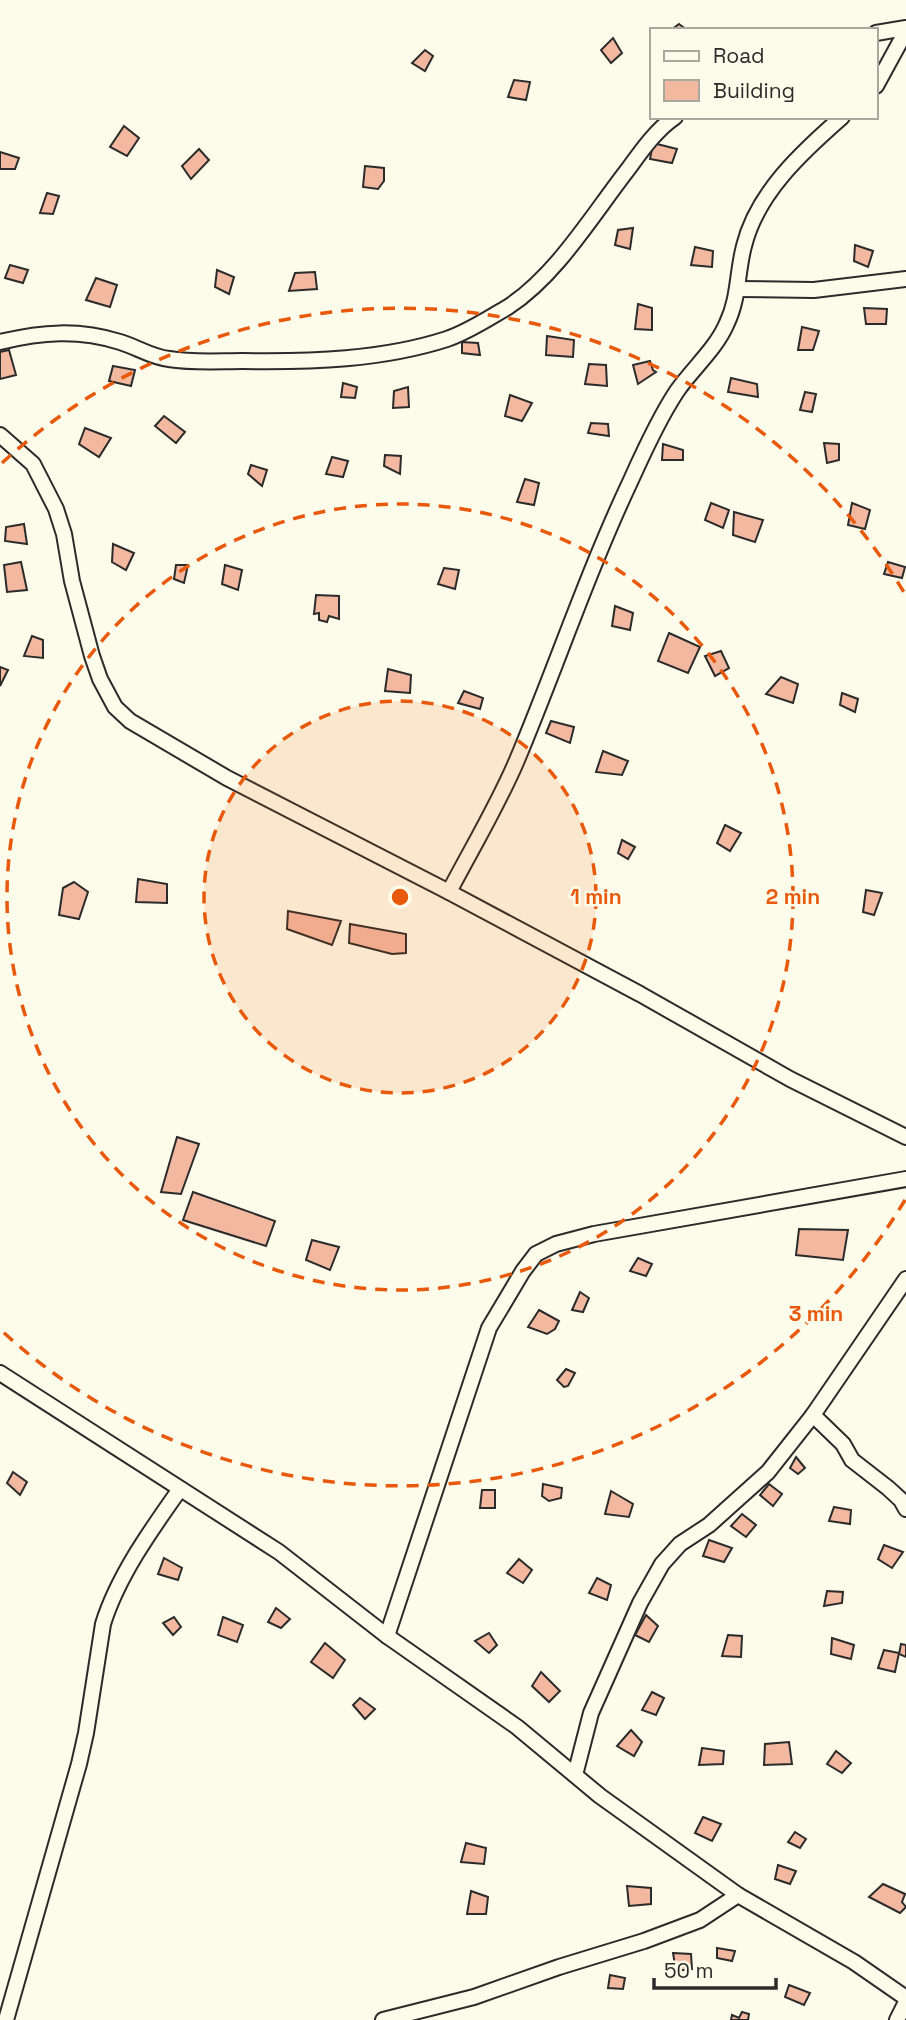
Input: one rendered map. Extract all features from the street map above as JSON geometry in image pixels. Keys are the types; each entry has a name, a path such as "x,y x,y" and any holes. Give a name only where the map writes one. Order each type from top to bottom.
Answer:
{"street":[{"path":"878,33 906,30"},
{"path":"878,82 906,30"},
{"path":"0,342 34,334 67,332 120,342 147,354 171,360 280,362 349,358 408,349 449,338 510,305 540,281 650,141 673,119"},
{"path":"449,892 516,761 559,649 631,478 677,391 720,338 728,322 737,289 743,247 756,212 775,184 840,119"},
{"path":"737,289 814,290 906,279"},
{"path":"0,435 33,464 55,509 64,534 72,581 100,679 115,706 131,721 227,778 449,892 640,994 790,1079 906,1137"},
{"path":"387,1636 489,1328 536,1254 556,1244 594,1234 906,1180"},
{"path":"575,1775 591,1713 640,1603 662,1564 680,1544 709,1525 768,1472 813,1415 906,1279"},
{"path":"0,1373 279,1552 387,1636 516,1727 600,1796 738,1895 854,1962 906,2000 897,2020"},
{"path":"813,1415 843,1444 852,1460 888,1488 906,1509"},
{"path":"6,2020 79,1764 108,1608 152,1530 180,1489"},
{"path":"383,2020 474,1997 645,1941 700,1920 738,1895"}],"building":[{"path":"613,38 622,53 611,63 601,50"},
{"path":"425,50 433,56 425,71 412,63"},
{"path":"514,80 530,82 526,100 508,97"},
{"path":"124,126 139,138 127,156 110,147"},
{"path":"653,143 677,149 672,163 650,159"},
{"path":"199,149 209,160 191,179 182,166"},
{"path":"0,152 19,158 15,169 0,169"},
{"path":"365,166 384,168 384,181 378,189 363,187"},
{"path":"47,193 59,196 53,214 40,213"},
{"path":"633,228 630,249 615,245 618,230"},
{"path":"855,245 873,251 868,267 854,261"},
{"path":"695,247 713,251 712,267 691,265"},
{"path":"10,265 28,270 23,283 5,278"},
{"path":"217,270 234,277 229,294 215,287"},
{"path":"315,272 317,289 289,291 295,273"},
{"path":"96,278 117,285 110,307 86,300"},
{"path":"638,304 652,308 652,330 635,329"},
{"path":"864,308 887,309 886,324 866,324"},
{"path":"802,327 819,331 813,350 798,350"},
{"path":"547,336 574,340 573,357 546,355"},
{"path":"462,342 478,343 480,355 462,353"},
{"path":"9,350 16,375 0,379 0,352"},
{"path":"650,361 656,372 638,384 633,365"},
{"path":"589,364 606,365 607,386 585,384"},
{"path":"113,366 135,370 131,386 109,381"},
{"path":"731,378 757,384 758,397 728,392"},
{"path":"343,383 357,387 355,398 341,397"},
{"path":"408,387 409,407 393,408 394,391"},
{"path":"805,392 816,394 812,412 800,410"},
{"path":"510,395 532,403 522,421 505,416"},
{"path":"164,416 185,432 176,443 155,426"},
{"path":"591,423 608,424 609,436 588,433"},
{"path":"85,428 111,438 99,457 79,444"},
{"path":"824,443 839,444 839,460 827,463"},
{"path":"663,444 683,450 683,460 662,460"},
{"path":"385,455 401,456 400,474 384,466"},
{"path":"332,457 348,461 343,477 326,474"},
{"path":"251,465 267,470 262,486 248,474"},
{"path":"525,479 539,483 534,505 517,502"},
{"path":"711,503 729,510 723,528 705,520"},
{"path":"852,503 870,510 865,529 848,525"},
{"path":"734,512 763,520 755,542 733,535"},
{"path":"24,524 27,544 5,541 6,527"},
{"path":"113,544 134,553 126,570 112,562"},
{"path":"21,562 27,590 7,592 4,565"},
{"path":"888,562 905,567 902,578 884,574"},
{"path":"176,565 188,565 184,583 174,579"},
{"path":"225,565 242,570 238,590 222,584"},
{"path":"444,568 459,570 455,589 438,584"},
{"path":"316,595 339,596 339,619 329,616 327,622 319,620 319,613 314,614"},
{"path":"615,606 633,613 630,630 612,626"},
{"path":"669,633 700,647 688,673 658,661"},
{"path":"32,636 43,640 43,658 24,656"},
{"path":"721,651 729,668 715,676 705,656"},
{"path":"0,667 8,670 0,686"},
{"path":"388,669 411,675 410,693 385,691"},
{"path":"781,677 798,684 793,703 766,694"},
{"path":"464,691 483,698 480,709 458,703"},
{"path":"842,693 858,699 855,712 840,705"},
{"path":"551,721 574,727 570,743 546,733"},
{"path":"603,751 628,761 622,775 596,772"},
{"path":"725,825 741,833 730,851 717,843"},
{"path":"622,840 635,847 628,859 618,853"},
{"path":"138,879 167,884 167,903 136,902"},
{"path":"74,882 88,892 79,919 59,915 63,888"},
{"path":"866,890 882,893 874,915 863,912"},
{"path":"288,911 341,921 332,945 287,929"},
{"path":"350,924 406,934 406,953 392,954 349,943"},
{"path":"177,1137 199,1144 181,1194 161,1192"},
{"path":"193,1192 275,1221 266,1246 183,1220"},
{"path":"799,1229 848,1230 843,1260 796,1255"},
{"path":"312,1240 339,1247 330,1270 306,1260"},
{"path":"638,1258 652,1264 646,1276 630,1271"},
{"path":"580,1292 589,1298 583,1312 572,1310"},
{"path":"539,1310 559,1321 555,1329 547,1334 528,1327"},
{"path":"566,1369 575,1373 568,1386 564,1387 557,1380"},
{"path":"796,1457 805,1468 798,1474 790,1468"},
{"path":"13,1472 27,1482 20,1495 7,1483"},
{"path":"543,1484 562,1488 561,1498 549,1501 542,1496"},
{"path":"769,1484 782,1494 773,1506 760,1495"},
{"path":"482,1490 495,1490 495,1508 480,1508"},
{"path":"611,1491 633,1504 629,1517 605,1514"},
{"path":"834,1507 851,1510 850,1524 829,1521"},
{"path":"742,1514 756,1525 746,1537 731,1526"},
{"path":"709,1540 732,1548 724,1562 703,1556"},
{"path":"884,1545 903,1552 892,1568 878,1559"},
{"path":"164,1558 182,1568 178,1580 158,1574"},
{"path":"519,1559 532,1570 523,1583 507,1573"},
{"path":"597,1578 611,1585 607,1600 589,1593"},
{"path":"827,1591 843,1592 842,1603 824,1606"},
{"path":"276,1608 290,1619 281,1628 268,1622"},
{"path":"646,1615 658,1626 649,1642 635,1635"},
{"path":"174,1617 181,1627 173,1635 163,1623"},
{"path":"223,1617 243,1625 237,1642 218,1635"},
{"path":"489,1633 497,1645 489,1653 475,1641"},
{"path":"728,1635 742,1636 741,1657 722,1656"},
{"path":"832,1638 854,1645 851,1659 831,1654"},
{"path":"325,1643 345,1660 333,1678 311,1662"},
{"path":"901,1644 906,1645 906,1657 899,1654"},
{"path":"884,1650 899,1653 895,1672 878,1668"},
{"path":"541,1672 560,1691 549,1702 532,1686"},
{"path":"652,1692 664,1698 656,1715 642,1710"},
{"path":"360,1698 375,1709 365,1719 353,1705"},
{"path":"631,1730 642,1742 634,1756 617,1746"},
{"path":"789,1742 792,1764 764,1765 765,1744"},
{"path":"702,1748 724,1751 723,1764 699,1765"},
{"path":"836,1751 851,1763 842,1773 827,1764"},
{"path":"703,1817 721,1824 712,1841 695,1833"},
{"path":"795,1832 806,1839 800,1848 788,1842"},
{"path":"466,1843 486,1848 484,1864 461,1862"},
{"path":"778,1865 796,1871 790,1884 775,1879"},
{"path":"883,1884 905,1894 902,1902 906,1907 900,1913 869,1897"},
{"path":"627,1886 651,1888 651,1904 629,1906"},
{"path":"471,1891 488,1897 486,1914 467,1914"},
{"path":"717,1948 735,1951 732,1961 717,1958"},
{"path":"673,1953 691,1954 692,1969 676,1971"},
{"path":"610,1975 625,1978 623,1989 608,1988"},
{"path":"789,1985 810,1993 804,2005 785,1997"},
{"path":"742,2012 749,2014 748,2020 731,2020 732,2015 739,2018"}]}
